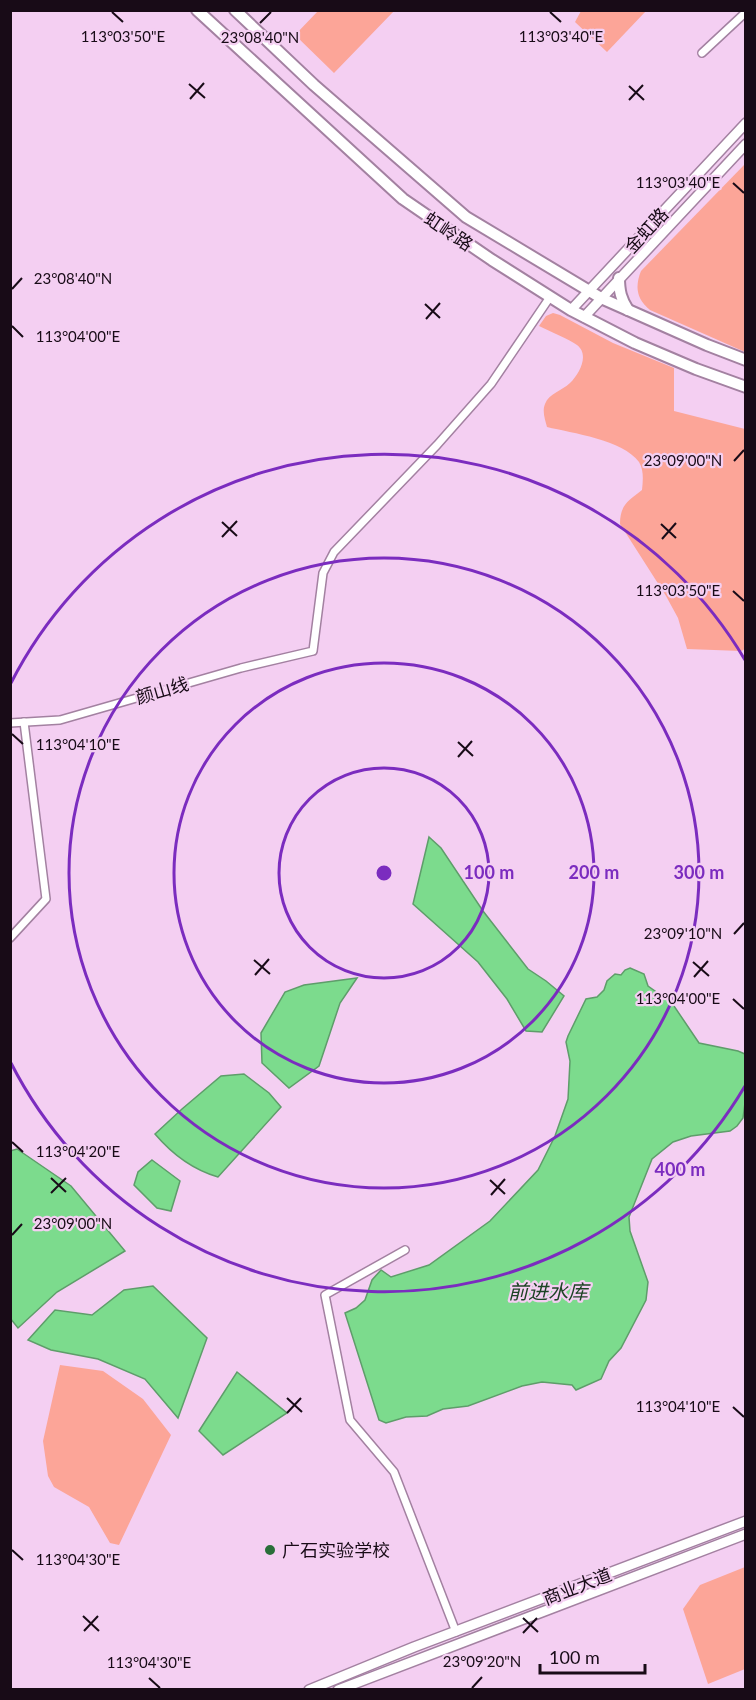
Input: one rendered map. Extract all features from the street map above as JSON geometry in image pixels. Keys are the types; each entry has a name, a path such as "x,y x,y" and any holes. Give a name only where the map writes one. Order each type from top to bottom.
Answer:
{"main road":[{"name":"虹岭路","path":"197,10 403,199 492,260 571,310 635,343 746,387"},
{"name":"虹岭路","path":"235,10 314,85 466,217 601,298 746,360"},
{"name":"金虹路","path":"571,310 746,123"},
{"name":"金虹路","path":"584,317 746,144"},
{"path":"619,278 619,291 628,310"},
{"name":"商业大道","path":"309,1689 746,1521"},
{"name":"商业大道","path":"338,1689 746,1534"}],"street":[{"path":"702,52 746,12"},
{"name":"颜山线","path":"10,723 60,720 241,668 313,651 323,573 334,552 437,445 491,384 550,297"},
{"path":"10,938 46,899 24,722"},
{"path":"405,1250 325,1295 350,1420 394,1472 456,1632"}],"shaded area":[{"path":"582,10 646,11 607,52 575,22"},
{"path":"318,11 394,11 334,73 295,35"},
{"path":"745,164 745,352 650,310 639,297 638,282 641,271"},
{"path":"553,313 613,343 674,368 674,411 745,429 745,649 741,651 687,649 678,618 620,524 623,508 642,490 643,479 639,462 631,454 609,443 547,427 544,410 547,400 567,386 580,370 583,359 581,349 577,345 539,326 546,316"},
{"path":"60,1365 103,1371 143,1399 171,1435 119,1545 110,1543 89,1507 54,1487 48,1476 43,1441"},
{"path":"745,1567 745,1669 708,1684 683,1609 700,1585"}],"water":[{"path":"429,837 441,848 483,911 528,969 564,996 542,1032 526,1031 507,999 478,962 413,904"},
{"name":"前进水库","path":"630,968 644,974 648,986 672,1003 699,1043 745,1054 745,1103 743,1118 730,1131 691,1136 673,1142 652,1159 629,1217 630,1231 648,1282 646,1300 621,1348 609,1361 601,1379 576,1390 572,1385 542,1382 522,1386 468,1406 443,1409 427,1416 406,1417 386,1423 379,1420 345,1313 356,1308 365,1300 372,1280 381,1270 391,1277 429,1265 490,1221 538,1170 555,1136 568,1099 570,1061 566,1042 568,1036 586,999 597,997 604,990 607,981 615,974 621,975"},
{"path":"357,978 340,1003 319,1066 289,1088 262,1063 261,1033 285,992 304,985"},
{"path":"244,1074 269,1093 281,1107 218,1177 184,1160 155,1134 221,1076"},
{"path":"17,1149 71,1186 125,1251 57,1292 18,1328 10,1318 10,1151"},
{"path":"152,1160 180,1181 171,1211 157,1208 134,1185 138,1172"},
{"path":"153,1286 207,1338 178,1418 145,1379 98,1359 51,1350 28,1340 55,1310 92,1315 124,1290"},
{"path":"237,1372 287,1413 223,1455 199,1431"}],"place":[{"name":"广石实验学校","path":"270,1550"}]}
